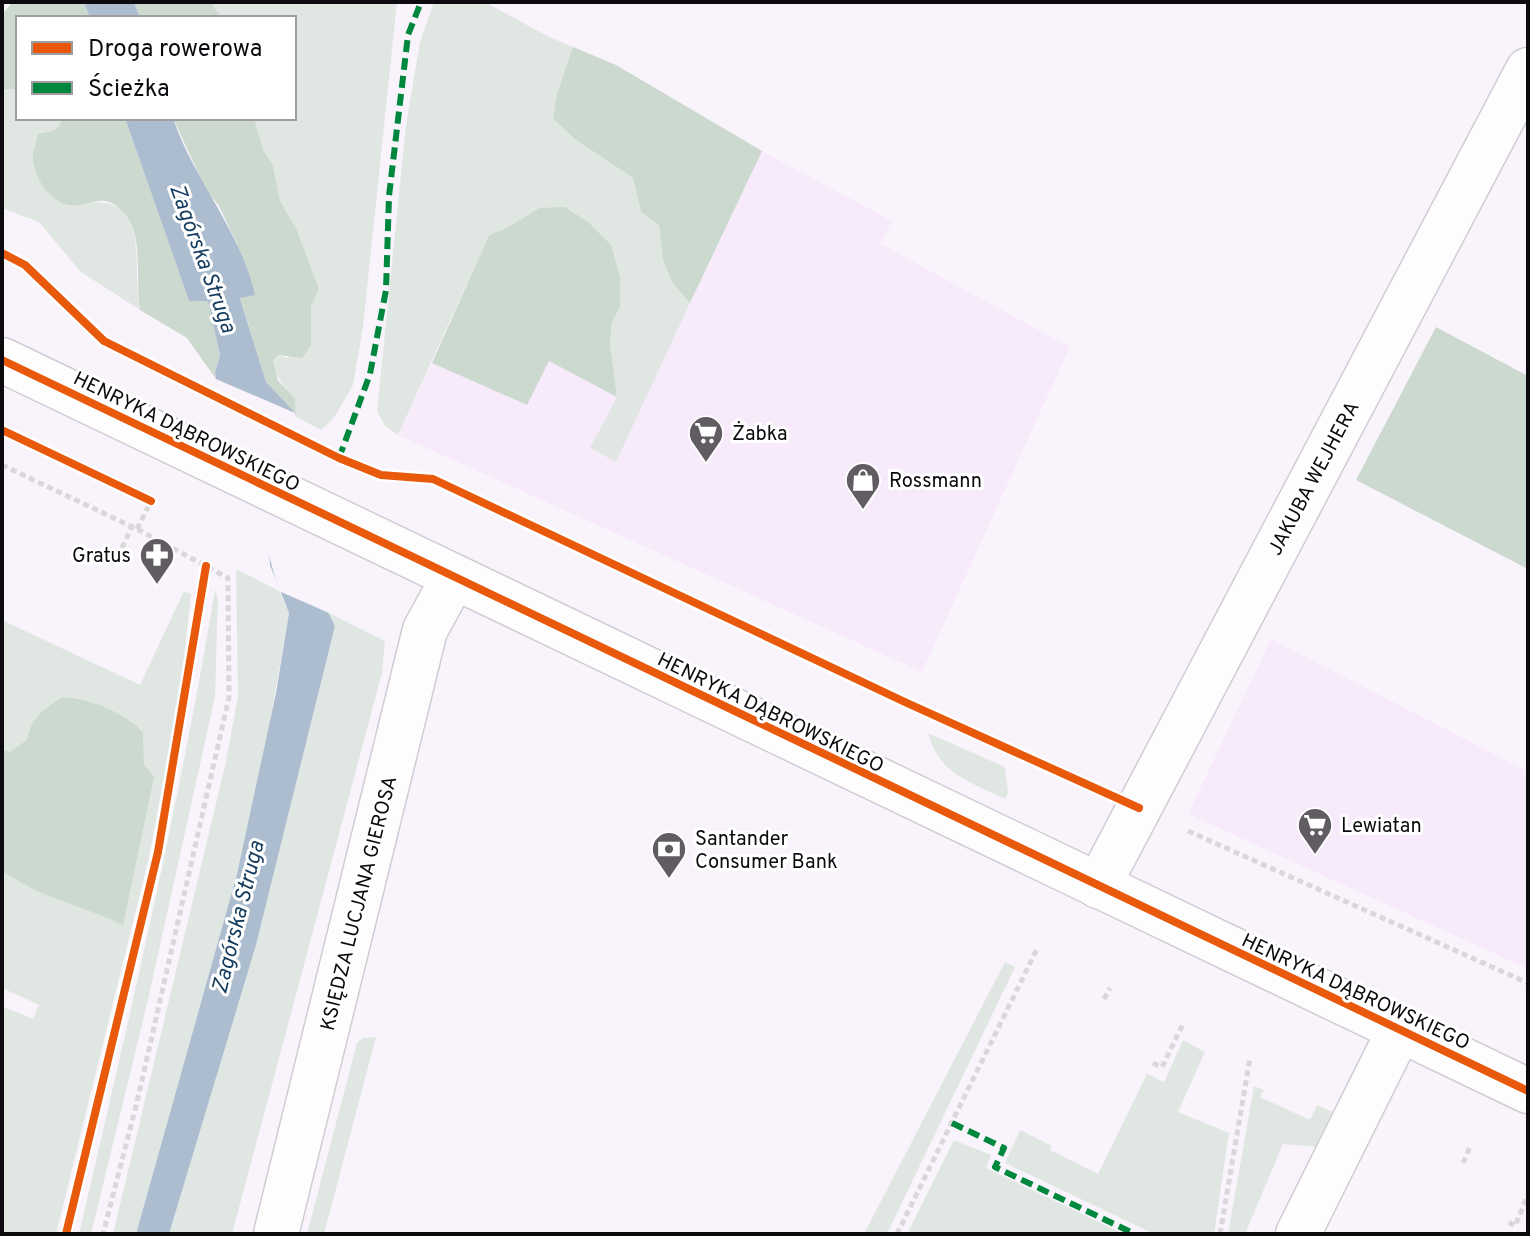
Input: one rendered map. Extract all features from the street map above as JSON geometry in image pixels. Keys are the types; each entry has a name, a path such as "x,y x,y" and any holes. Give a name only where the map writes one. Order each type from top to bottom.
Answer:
{"street":[{"name":"JAKUBA WEJHERA","path":"1098,886 1528,70"},
{"name":"HENRYKA DĄBROWSKIEGO","path":"2,360 1528,1091"},
{"name":"KSIĘDZA LUCJANA GIEROSA","path":"276,1234 425,630 454,577"},
{"path":"1298,1234 1400,1029"}],"path":[{"path":"2,253 25,265 104,341 131,355"},
{"path":"2,465 135,528 228,578 229,697 137,1102 103,1234"},
{"path":"367,469 381,475 433,479 907,703 1528,983"},
{"path":"122,548 151,501 137,494"},
{"path":"204,581 206,566"},
{"path":"897,1234 1037,949"},
{"path":"1104,999 1110,988"},
{"path":"1153,1063 1162,1067 1183,1024"},
{"path":"1220,1234 1250,1058"},
{"path":"1463,1163 1470,1147"},
{"path":"1509,1222 1515,1226 1528,1195"}],"shaded area":[{"path":"13,2 84,2 89,16 16,16 16,89 2,89 2,14"},
{"path":"134,2 211,2 220,16 139,16"},
{"path":"211,2 397,2 363,327 353,385 334,418 321,430 296,417 295,398 280,381 274,366 273,360 279,355 288,358 310,319 311,305 319,289 297,230 280,201 273,165 264,152 255,120 296,120 296,16 220,16"},
{"path":"434,2 485,2 573,47 553,119 576,140 633,178 641,212 659,225 663,260 672,282 690,303 616,462 590,448 617,397 610,343 612,322 620,307 539,208 489,235 398,435 385,426 377,411 406,125 420,42"},
{"path":"573,47 616,65 762,151 690,303 672,282 663,260 659,225 641,212 633,178 576,140 553,119 557,94"},
{"path":"2,89 16,89 16,120 61,120 53,131 70,206 97,202 116,206 127,216 134,230 140,310 81,272 39,222 2,208"},
{"path":"61,120 126,120 189,301 208,300 220,355 216,379 187,338 140,310 137,246 131,223 125,214 110,202 61,203 40,180 33,158 38,134 53,131"},
{"path":"174,120 255,120 264,152 273,165 280,201 297,230 319,289 311,306 311,345 302,358 279,355 273,360 278,381 295,398 296,417 266,382 240,297 237,244 219,206 205,188"},
{"path":"762,151 892,221 881,244 1070,347 922,672 398,435 432,363 526,405 549,361 641,407"},
{"path":"565,207 588,222 611,245 620,277 620,307 612,322 610,343 617,397 549,361 527,405 432,363 489,235 539,208"},
{"path":"1436,327 1528,376 1528,569 1356,480"},
{"path":"236,569 279,591 289,613 266,744 237,874 136,1234 113,1234 225,766 238,696"},
{"path":"215,590 218,599 215,697 148,1000 91,1234 79,1234 169,832"},
{"path":"184,591 191,594 180,695 149,857 56,1234 2,1234 2,1006 33,1019 39,1005 2,988 2,620 140,685"},
{"path":"329,613 385,641 382,673 232,1234 169,1234 256,945 335,626"},
{"path":"1271,639 1525,770 1528,765 1528,969 1188,814"},
{"path":"63,697 106,708 126,718 143,732 144,765 154,777 123,925 35,890 2,871 2,750 10,752 27,740 39,714"},
{"path":"928,733 1005,767 1008,792 1005,799 968,781 948,767 933,747"},
{"path":"1005,962 1015,967 887,1234 864,1234"},
{"path":"376,1037 324,1234 307,1234 357,1043 363,1038"},
{"path":"1183,1040 1205,1052 1178,1112 1229,1133 1214,1234 1154,1234 1005,1163 1020,1130 1052,1146 1050,1150 1098,1174 1147,1074 1164,1082"},
{"path":"1254,1086 1264,1090 1260,1097 1310,1120 1317,1105 1344,1117 1330,1148 1283,1144 1245,1234 1228,1234"},
{"path":"954,1140 991,1155 986,1168 1124,1234 907,1234"}],"water":[{"path":"84,2 134,2 139,16 89,16"},
{"name":"Zagórska Struga","path":"126,120 174,120 239,248 255,295 240,298 266,382 295,413 307,569 335,626 256,945 169,1234 136,1234 237,874 276,693 289,613 270,565 264,496 251,489 216,379 220,355 208,301 189,301"}],"pier":[{"path":"216,379 295,413 304,465 311,568 326,599 329,613 279,591 264,538 260,498 250,493"}],"marked path":[{"path":"339,458 370,374 386,290 389,196 408,35 421,2"},
{"path":"952,1123 1004,1148 995,1167 1135,1234"}],"cycle path":[{"path":"2,253 25,265 104,341 339,458 381,475 433,479 907,703 1139,808"},
{"path":"2,360 1528,1091"},
{"path":"2,430 151,501"},
{"path":"66,1234 158,852 206,566"}],"place":[{"name":"Żabka","path":"706,464"},
{"name":"Rossmann","path":"863,511"},
{"name":"Gratus","path":"157,586"},
{"name":"Lewiatan","path":"1315,856"},
{"name":"Santander Consumer Bank","path":"669,880"}]}
